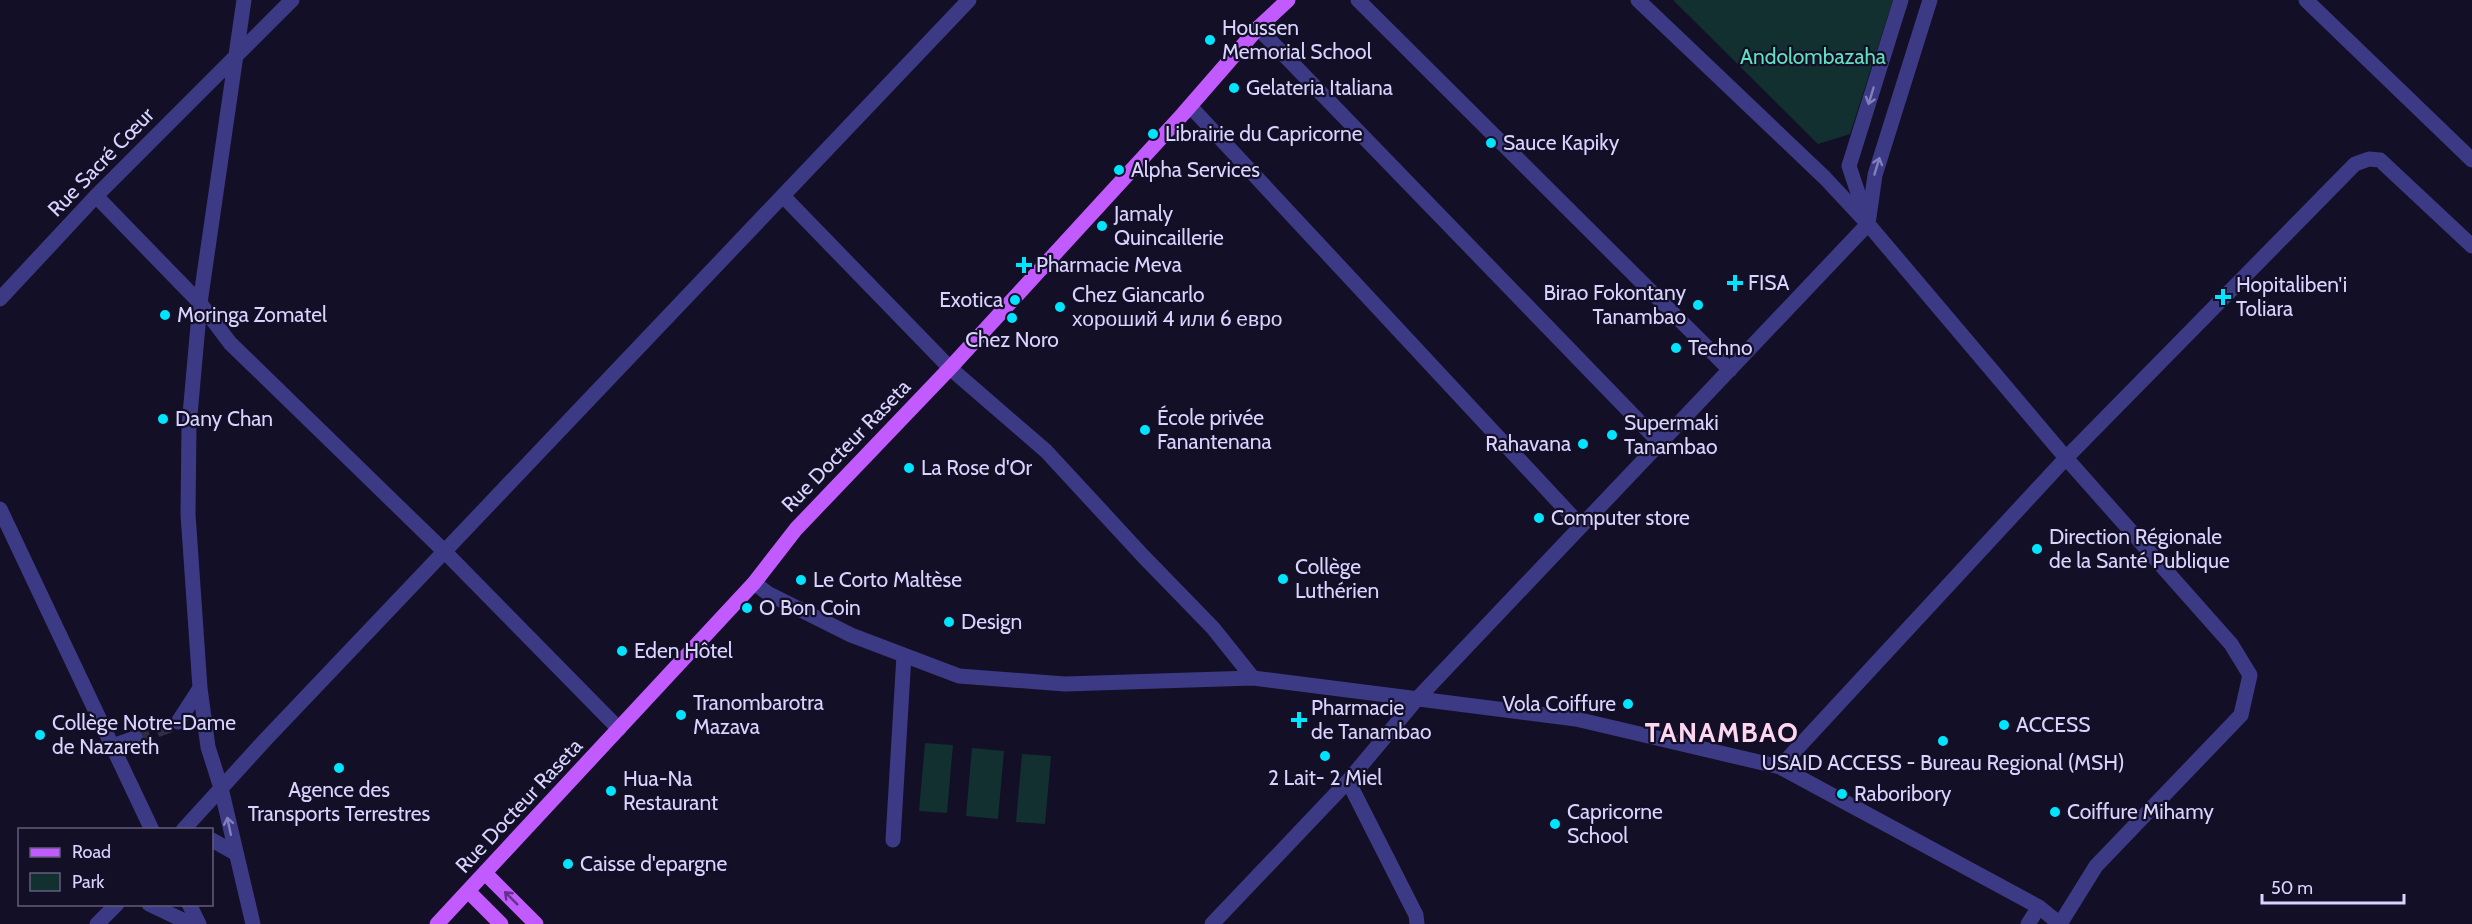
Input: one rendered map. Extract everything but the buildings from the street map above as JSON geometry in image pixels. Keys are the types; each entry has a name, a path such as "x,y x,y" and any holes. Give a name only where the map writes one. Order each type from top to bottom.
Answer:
{"main road":[{"name":"Rue Docteur Raseta","path":"437,924 754,583 796,529 950,368 1190,106 1258,28 1288,0"},
{"path":"485,873 536,924"},
{"path":"468,891 501,924"}],"street":[{"path":"244,0 200,303 189,426 188,514 200,688 210,759 221,788 253,924"},
{"name":"Rue Sacré Cœur","path":"0,298 96,196 292,0"},
{"path":"187,828 221,788 969,0"},
{"path":"1358,0 1730,370"},
{"path":"754,583 769,594 851,635 959,676 1065,684 1253,678 1576,719 1780,767 2039,907 2060,924 2096,866 2241,716 2250,675 2231,644 2066,458 1868,224 1826,178 1638,0"},
{"path":"1868,224 1849,166 1900,0"},
{"path":"1212,924 1348,781 1418,699 1868,224 1875,175 1930,0"},
{"path":"2306,0 2472,160"},
{"path":"1258,28 1660,443"},
{"path":"1190,106 1581,526"},
{"path":"1780,767 2066,458 2355,164 2369,159 2380,160 2472,246"},
{"path":"96,196 200,303 231,343 445,552 619,729"},
{"path":"783,196 950,368 1046,451 1213,628 1253,678"},
{"path":"0,508 151,828"},
{"path":"893,840 904,655"},
{"path":"178,722 200,688"},
{"path":"112,746 135,738"},
{"path":"1348,781 1416,915 1416,924"},
{"path":"213,841 235,853"},
{"path":"97,924 115,906"},
{"path":"153,906 191,924"},
{"path":"190,906 199,924"},
{"path":"2028,924 2039,907"}],"green space":[{"name":"Andolombazaha","path":"1673,0 1893,0 1850,134 1818,144"},
{"path":"925,743 953,745 947,813 919,811"},
{"path":"972,748 1004,751 998,819 966,816"},
{"path":"1022,754 1051,756 1045,824 1016,822"}],"tunnel":[{"path":"135,738 178,722"}],"place":[{"name":"Houssen Memorial School","path":"1210,40"},
{"name":"Gelateria Italiana","path":"1234,88"},
{"name":"Librairie du Capricorne","path":"1153,134"},
{"name":"Sauce Kapiky","path":"1491,143"},
{"name":"Alpha Services","path":"1119,170"},
{"name":"Jamaly Quincaillerie","path":"1102,226"},
{"name":"Pharmacie Meva","path":"1024,265"},
{"name":"FISA","path":"1735,283"},
{"name":"Hopitaliben'i Toliara","path":"2223,297"},
{"name":"Exotica","path":"1015,300"},
{"name":"Birao Fokontany Tanambao","path":"1698,305"},
{"name":"Chez Giancarlo хороший 4 или 6 евро","path":"1060,307"},
{"name":"Moringa Zomatel","path":"165,315"},
{"name":"Chez Noro","path":"1012,318"},
{"name":"Techno","path":"1676,348"},
{"name":"Dany Chan","path":"163,419"},
{"name":"École privée Fanantenana","path":"1145,430"},
{"name":"Supermaki Tanambao","path":"1612,435"},
{"name":"Rahavana","path":"1583,444"},
{"name":"La Rose d'Or","path":"909,468"},
{"name":"Computer store","path":"1539,518"},
{"name":"Direction Régionale de la Santé Publique","path":"2037,549"},
{"name":"Collège Luthérien","path":"1283,579"},
{"name":"Le Corto Maltèse","path":"801,580"},
{"name":"O Bon Coin","path":"747,608"},
{"name":"Design","path":"949,622"},
{"name":"Eden Hôtel","path":"622,651"},
{"name":"Vola Coiffure","path":"1628,704"},
{"name":"Tranombarotra Mazava","path":"681,715"},
{"name":"Pharmacie de Tanambao","path":"1299,720"},
{"name":"ACCESS","path":"2004,725"},
{"name":"Collège Notre-Dame de Nazareth","path":"40,735"},
{"name":"USAID ACCESS - Bureau Regional (MSH)","path":"1943,741"},
{"name":"2 Lait- 2 Miel","path":"1325,756"},
{"name":"Agence des Transports Terrestres","path":"339,768"},
{"name":"Hua-Na Restaurant","path":"611,791"},
{"name":"Raboribory","path":"1842,794"},
{"name":"Coiffure Mihamy","path":"2055,812"},
{"name":"Capricorne School","path":"1555,824"},
{"name":"Caisse d'epargne","path":"568,864"}],"district":[{"name":"TANAMBAO","path":"1722,733"}]}
